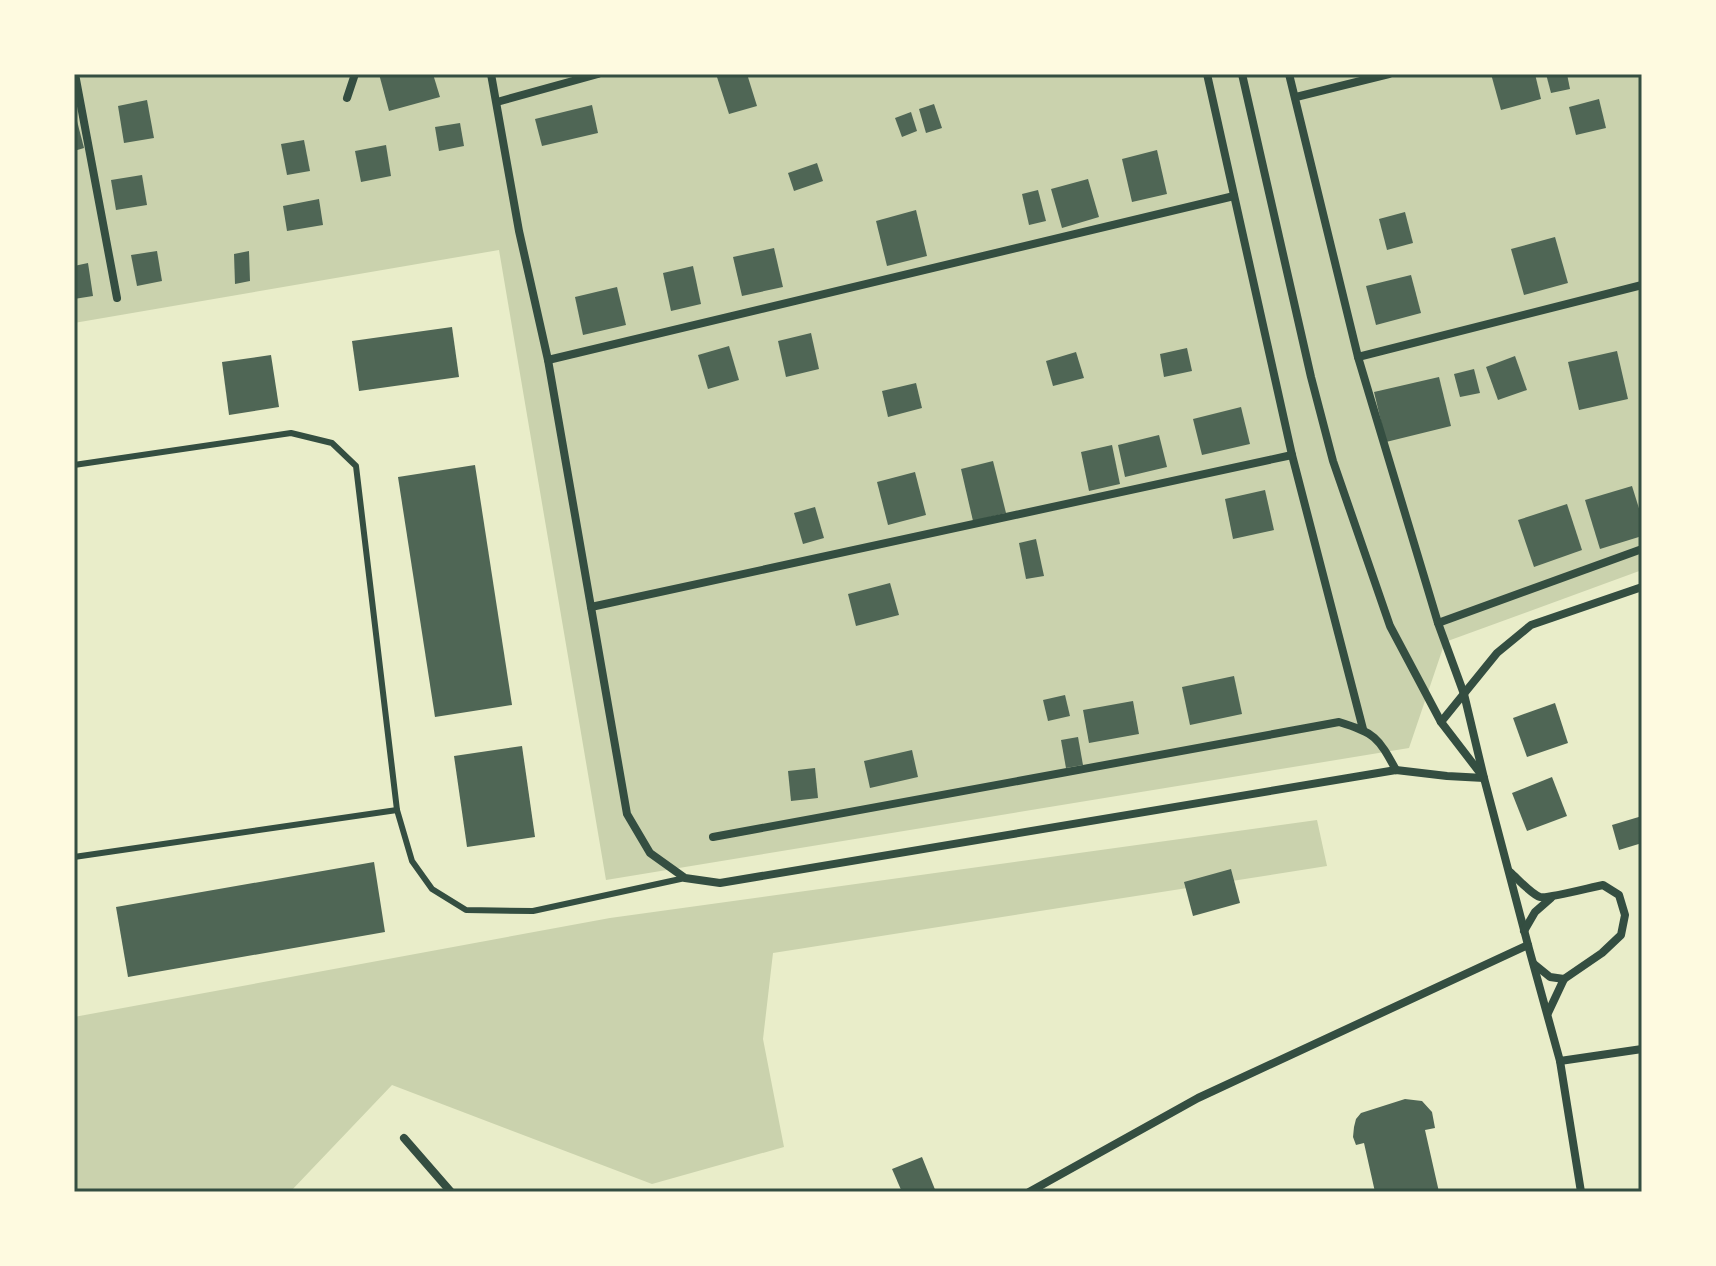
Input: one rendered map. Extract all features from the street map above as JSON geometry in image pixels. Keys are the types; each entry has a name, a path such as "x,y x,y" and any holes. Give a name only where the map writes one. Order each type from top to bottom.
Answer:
{"street":[{"path":"75,74 117,298"},
{"path":"347,98 355,74"},
{"path":"491,74 519,231 548,360 627,814 650,853 685,878 720,883 1396,770 1484,778"},
{"path":"497,102 598,74"},
{"path":"1207,74 1292,455 1363,729"},
{"path":"1242,74 1333,461 1390,626 1441,722 1484,778"},
{"path":"1289,74 1358,357 1438,623 1464,694 1548,1014 1560,1061 1581,1192"},
{"path":"1296,97 1389,74"},
{"path":"548,360 1234,196"},
{"path":"1358,357 1642,285"},
{"path":"591,607 1292,455"},
{"path":"1438,623 1642,549"},
{"path":"1441,722 1497,653 1531,625 1642,587"},
{"path":"713,837 1339,722 1363,729 1381,742 1396,770"},
{"path":"1508,871 1539,897 1603,885 1619,895 1625,915 1621,935 1602,953 1564,979 1548,1014"},
{"path":"1524,931 1535,912 1552,897"},
{"path":"1029,1192 1198,1098 1528,945"},
{"path":"1533,962 1550,977 1564,979"},
{"path":"1560,1061 1642,1049"},
{"path":"404,1138 451,1192"}],"lane":[{"path":"74,465 291,433 332,443 356,466 397,810 412,861 432,889 466,910 533,911 685,878"},
{"path":"74,857 397,810"}],"green space":[{"path":"74,74 1642,74 1642,570 1445,642 1409,748 606,880 499,250 74,323"},
{"path":"1317,820 1327,866 773,953 763,1039 784,1147 652,1184 392,1085 290,1192 74,1192 74,1017 610,918"}],"building":[{"path":"379,74 433,74 440,97 389,111"},
{"path":"716,74 747,74 757,106 729,114"},
{"path":"1491,74 1535,74 1541,99 1501,110"},
{"path":"1546,74 1567,74 1570,89 1551,93"},
{"path":"1599,99 1606,128 1576,135 1569,107"},
{"path":"147,100 154,138 124,143 118,106"},
{"path":"934,104 942,128 926,133 919,109"},
{"path":"592,105 598,133 542,146 535,119"},
{"path":"911,112 917,131 902,137 895,118"},
{"path":"77,121 84,148 74,151 74,122"},
{"path":"460,123 464,146 439,151 435,127"},
{"path":"304,140 310,171 287,175 281,144"},
{"path":"386,145 391,176 361,182 355,151"},
{"path":"1157,150 1167,194 1132,202 1122,159"},
{"path":"817,163 823,181 794,191 788,173"},
{"path":"142,175 147,205 116,210 111,180"},
{"path":"1088,179 1099,217 1062,228 1051,189"},
{"path":"1038,190 1046,221 1029,225 1022,194"},
{"path":"319,199 323,225 287,231 283,206"},
{"path":"916,210 927,256 887,266 876,221"},
{"path":"1405,212 1413,243 1387,250 1379,219"},
{"path":"1555,237 1568,283 1524,295 1511,249"},
{"path":"774,248 783,287 742,296 733,257"},
{"path":"157,251 162,281 137,286 131,255"},
{"path":"249,251 250,281 235,284 234,254"},
{"path":"88,263 93,296 74,299 74,266"},
{"path":"693,266 701,304 671,311 663,273"},
{"path":"1411,275 1421,313 1376,325 1366,286"},
{"path":"617,287 626,325 583,335 575,297"},
{"path":"452,327 459,377 359,391 352,341"},
{"path":"811,333 819,369 786,377 778,341"},
{"path":"729,346 739,380 708,389 698,355"},
{"path":"1187,348 1192,371 1164,377 1160,354"},
{"path":"1617,351 1628,399 1579,410 1568,362"},
{"path":"1076,352 1084,378 1053,386 1046,361"},
{"path":"271,355 279,407 229,415 222,362"},
{"path":"1515,356 1527,390 1498,400 1486,367"},
{"path":"1474,369 1480,393 1460,397 1454,374"},
{"path":"1439,377 1451,426 1386,442 1374,392"},
{"path":"916,383 922,408 888,417 882,391"},
{"path":"1241,407 1250,444 1202,455 1193,419"},
{"path":"1159,435 1167,467 1125,477 1118,445"},
{"path":"1112,445 1120,484 1089,491 1081,452"},
{"path":"993,461 1006,513 973,521 961,469"},
{"path":"475,465 512,705 435,717 398,477"},
{"path":"915,472 926,515 888,525 877,482"},
{"path":"1632,486 1642,518 1642,536 1600,549 1585,500"},
{"path":"1265,490 1274,530 1233,539 1225,499"},
{"path":"1567,504 1582,550 1534,567 1518,520"},
{"path":"815,507 824,538 803,544 794,513"},
{"path":"1036,539 1044,576 1026,579 1019,543"},
{"path":"890,583 899,615 856,626 848,594"},
{"path":"1234,676 1242,714 1190,725 1182,687"},
{"path":"1065,695 1070,716 1048,721 1043,700"},
{"path":"1133,701 1139,734 1089,743 1083,710"},
{"path":"1555,703 1568,743 1527,757 1513,718"},
{"path":"1078,737 1083,765 1066,768 1061,740"},
{"path":"522,746 535,837 467,847 454,756"},
{"path":"912,750 918,777 870,788 864,761"},
{"path":"815,768 818,798 791,801 788,771"},
{"path":"1552,777 1567,816 1527,831 1512,793"},
{"path":"1642,816 1642,843 1619,850 1612,825"},
{"path":"374,862 385,932 128,977 116,907"},
{"path":"1231,869 1240,903 1193,916 1184,882"},
{"path":"1405,1099 1422,1101 1432,1112 1435,1128 1425,1130 1439,1192 1375,1192 1364,1143 1356,1145 1353,1137 1356,1119 1361,1113"},
{"path":"922,1157 936,1192 902,1192 892,1169"}]}
